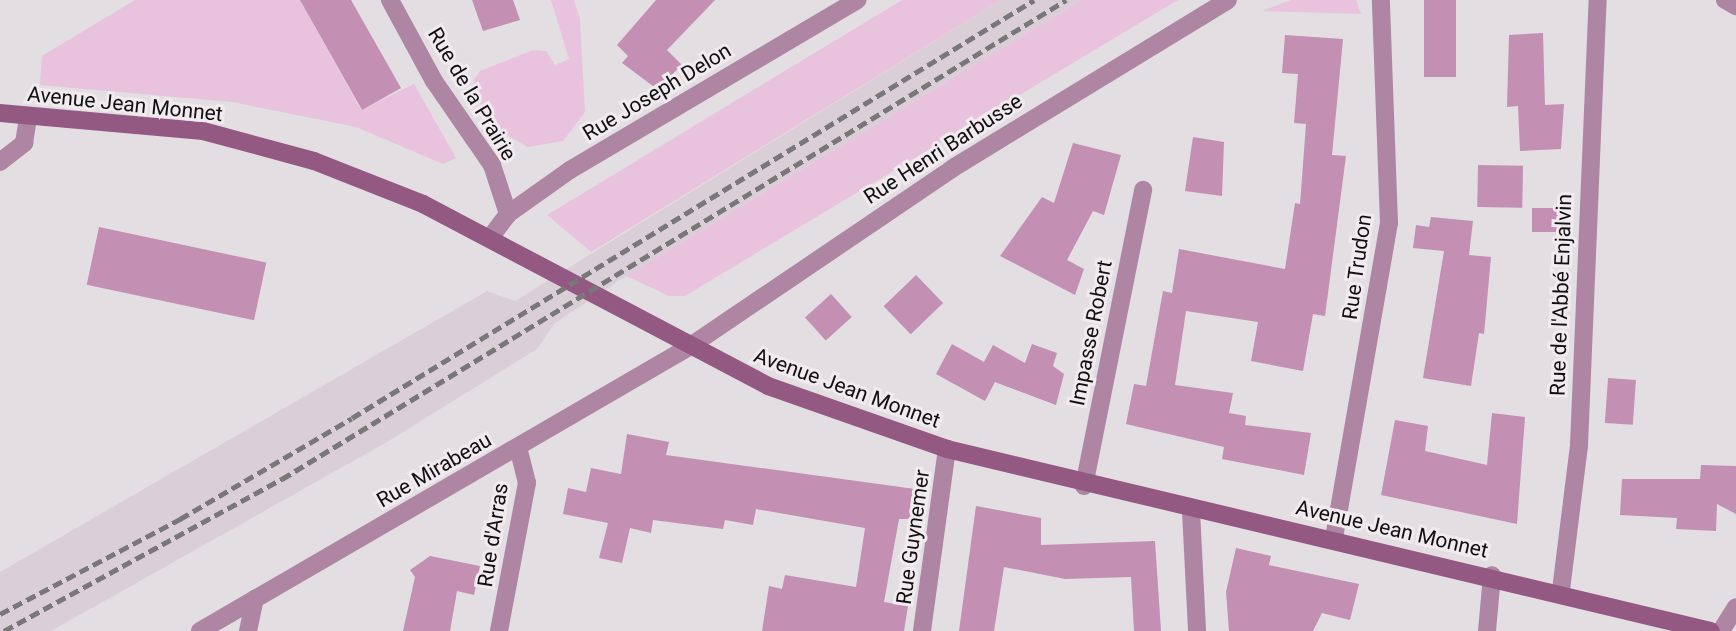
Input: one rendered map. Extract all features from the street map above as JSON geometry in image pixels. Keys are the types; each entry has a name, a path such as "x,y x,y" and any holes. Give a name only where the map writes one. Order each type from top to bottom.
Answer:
{"main road":[{"name":"Avenue Jean Monnet","path":"0,113 203,131 314,161 490,238 689,347 768,386 947,449 1084,486 1191,511 1334,538 1561,590 1711,631"}],"street":[{"name":"Rue de la Prairie","path":"390,0 434,81 492,164 508,214"},
{"name":"Rue Joseph Delon","path":"490,238 508,214 570,170 857,0"},
{"name":"Rue Henri Barbusse","path":"689,347 953,168 1228,0"},
{"name":"Rue Trudon","path":"1334,538 1389,223 1381,0"},
{"name":"Rue de l'Abbé Enjalvin","path":"1561,590 1579,445 1591,90 1598,0"},
{"path":"1725,0 1736,6"},
{"path":"0,162 24,143 28,117"},
{"name":"Impasse Robert","path":"1084,486 1143,190"},
{"name":"Rue Mirabeau","path":"201,631 689,347"},
{"name":"Rue d'Arras","path":"499,631 527,483 518,447"},
{"name":"Rue Guynemer","path":"922,631 947,449"},
{"path":"1191,511 1197,631"},
{"path":"1488,631 1492,575"},
{"path":"248,631 255,599"},
{"path":"1721,631 1736,607"}],"shaded area":[{"path":"135,0 300,0 361,110 414,84 456,158 443,164 356,127 232,102 40,85 42,56"},
{"path":"551,0 574,0 580,19 585,112 563,141 528,147 502,132 472,94 474,80 480,71 533,50 546,51 555,65 569,59"},
{"path":"902,0 1001,0 591,252 547,215"},
{"path":"1001,0 1081,0 626,276 554,324 537,349 387,442 51,631 0,631 0,572 487,291 515,301"},
{"path":"1081,0 1178,0 685,296 669,296 626,276"},
{"path":"1291,0 1356,0 1361,14 1262,11"}],"building":[{"path":"300,0 351,0 401,88 362,110"},
{"path":"472,0 513,0 520,20 483,31"},
{"path":"656,0 715,0 667,50 682,65 657,89 622,63 628,56 617,45"},
{"path":"1424,0 1456,0 1456,77 1424,77"},
{"path":"1543,33 1545,105 1564,104 1561,149 1520,151 1518,106 1507,107 1509,35"},
{"path":"1285,35 1343,39 1332,155 1346,156 1325,316 1313,314 1303,371 1251,361 1258,322 1186,311 1175,385 1233,393 1229,413 1246,416 1245,425 1311,433 1304,475 1222,459 1224,447 1126,424 1134,384 1146,386 1163,291 1172,293 1179,249 1285,269 1295,203 1300,204 1306,124 1294,123 1298,74 1282,73"},
{"path":"1193,137 1224,142 1222,196 1185,191"},
{"path":"1073,143 1121,155 1104,215 1093,211 1067,260 1084,269 1075,295 1000,256 1042,197 1054,203"},
{"path":"1478,165 1523,166 1522,208 1477,207"},
{"path":"1532,208 1558,208 1558,232 1532,232"},
{"path":"1431,217 1473,221 1469,255 1491,257 1484,334 1479,333 1471,386 1423,378 1444,251 1413,248 1416,225 1429,227"},
{"path":"99,227 266,263 254,320 87,285"},
{"path":"916,275 943,303 911,334 884,306"},
{"path":"831,294 852,317 826,340 805,317"},
{"path":"952,344 984,362 993,345 1025,363 1032,344 1057,353 1053,366 1064,374 1056,405 995,382 985,401 936,374"},
{"path":"1608,378 1636,380 1633,425 1605,423"},
{"path":"1492,413 1525,417 1517,524 1381,495 1395,420 1428,426 1425,451 1487,465"},
{"path":"627,434 669,442 666,455 915,489 910,519 899,519 884,602 908,606 904,631 762,631 769,586 782,589 785,575 856,587 865,528 756,509 753,525 725,520 723,529 653,520 651,533 630,528 622,563 599,558 608,523 563,514 568,488 586,492 591,468 621,474"},
{"path":"1701,465 1736,466 1736,514 1717,504 1716,531 1676,529 1677,518 1620,515 1622,479 1700,479"},
{"path":"976,506 1041,518 1041,545 1155,541 1161,631 1134,631 1131,577 1065,579 1004,567 994,631 959,631"},
{"path":"1236,548 1271,556 1269,565 1359,584 1350,620 1322,613 1313,631 1229,631 1226,592"},
{"path":"430,556 480,566 474,595 457,591 450,631 403,631 415,577 410,570"}],"railway":[{"path":"0,614 180,519 352,418 1034,0"},
{"path":"4,631 282,479 1066,0"}]}
